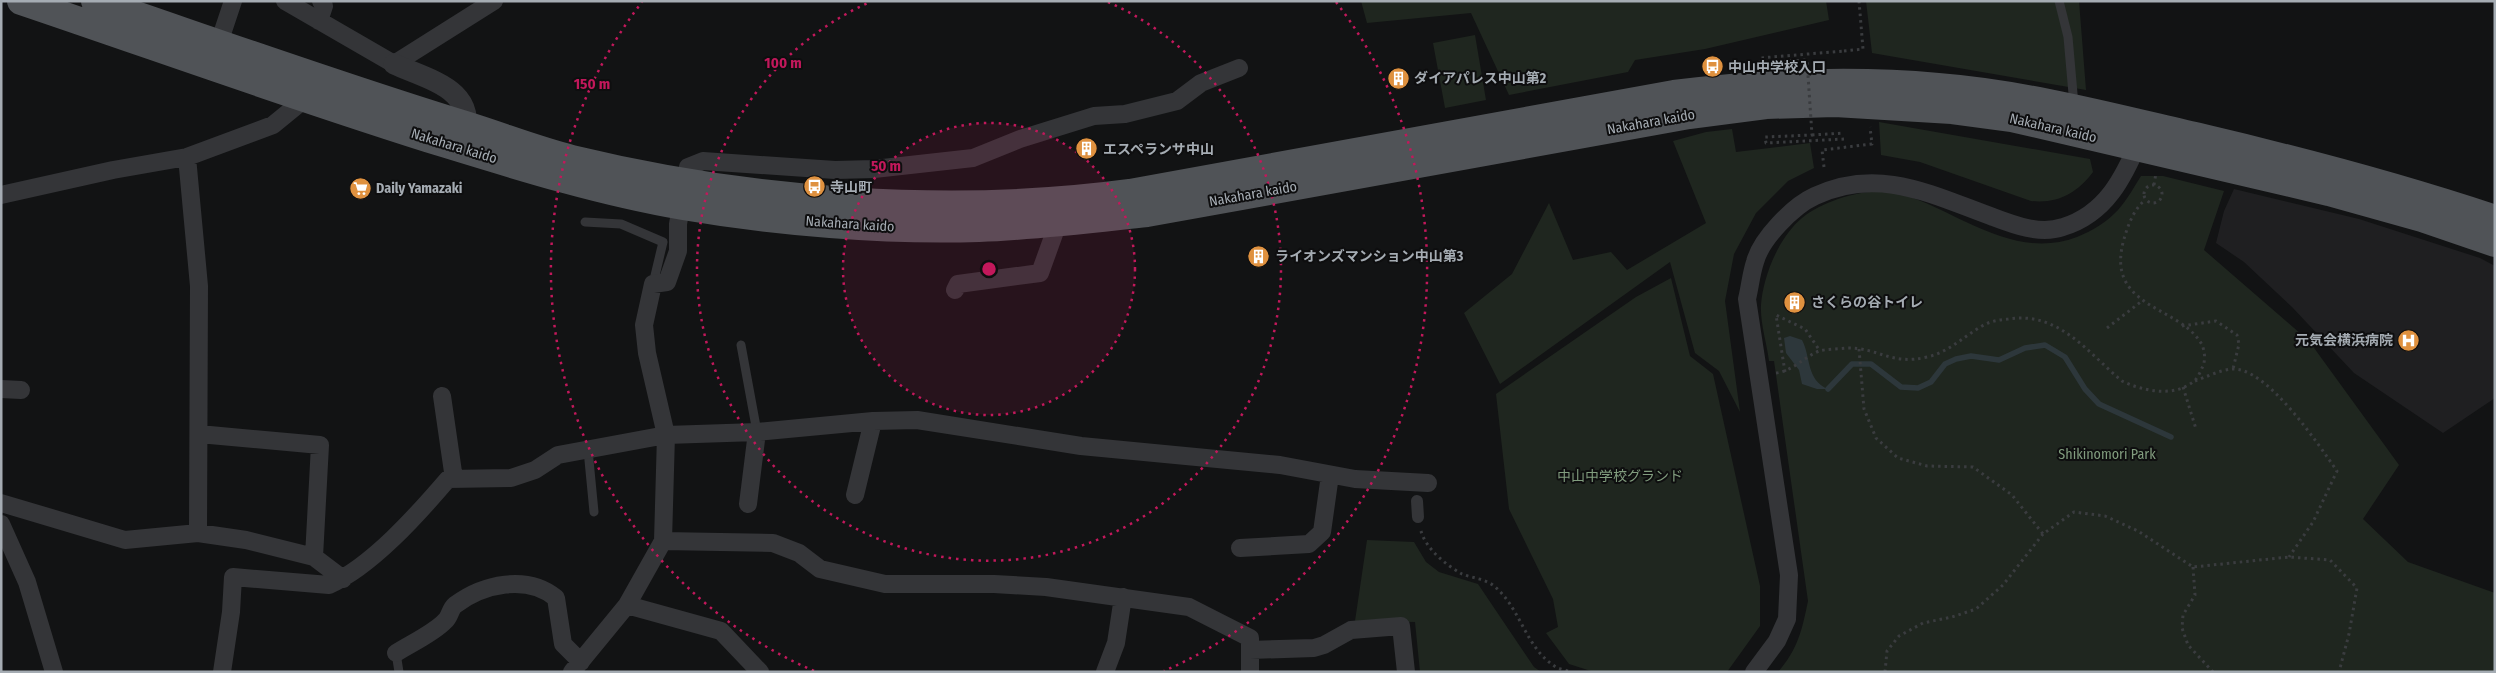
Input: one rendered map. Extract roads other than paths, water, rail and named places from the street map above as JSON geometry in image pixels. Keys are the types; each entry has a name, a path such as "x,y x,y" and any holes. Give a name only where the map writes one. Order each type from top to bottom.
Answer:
{"main road":[{"name":"Nakahara kaido","path":"21,1 306,98 465,137 571,158 683,193 841,224 911,228 978,228 1058,223 1147,213 1689,115 1766,105 1836,103 1952,110 2141,136 2335,171 2423,195 2495,219"},
{"name":"Nakahara kaido","path":"95,1 219,43 465,137"},
{"name":"Nakahara kaido","path":"683,193 801,196 888,203 1006,204 1076,200 1130,193 1612,105 1742,85 1815,82 1939,87 2001,95 2074,109 2141,136 2422,218 2495,243"}],"street":[{"path":"219,43 233,1"},
{"path":"285,1 394,64 454,91 465,109 465,137"},
{"path":"319,21 324,6 322,1"},
{"path":"394,64 494,1"},
{"path":"396,653 446,621 453,606 484,589 507,584 548,591 556,598 564,644 577,667 627,605 663,541 666,435 644,326 653,284 667,282 678,251 678,224 688,167 703,160 835,170 973,158 1020,139 1094,116 1125,114 1177,101 1201,83 1239,68"},
{"path":"1,195 104,172 187,157 273,126 306,98"},
{"path":"1754,672 1777,641 1787,619 1789,575 1747,299 1755,260 1776,227 1801,203 1832,188 1866,182 1896,184 2019,227 2062,228 2087,217 2103,204 2124,175 2141,136"},
{"path":"187,157 200,286 198,533"},
{"path":"955,290 958,284 1040,273 1058,223"},
{"path":"1,389 21,390"},
{"path":"442,396 454,479"},
{"path":"222,672 231,612 233,577 330,585 343,579 389,541 423,508 448,479 511,478 534,470 558,455 666,435 757,432 873,421 918,420 1081,446 1280,465 1420,490 1418,517"},
{"path":"855,495 873,421"},
{"path":"748,504 757,432"},
{"path":"199,434 320,445 314,557"},
{"path":"1240,548 1309,544 1322,532 1330,475"},
{"path":"1,503 125,540 198,533 246,540 314,557 343,579"},
{"path":"1,524 27,582 54,672"},
{"path":"663,541 773,544 799,553 820,568 885,584 994,584 1123,597 1189,607 1250,638 1250,672"},
{"path":"1105,672 1116,643 1123,597"},
{"path":"627,605 721,631 760,672"},
{"path":"1250,650 1314,648 1324,645 1351,630 1401,626 1406,672"}],"lane":[{"path":"2059,1 2068,37 2074,109"},
{"path":"585,222 621,224 663,242 653,284"},
{"path":"741,345 757,432"},
{"path":"588,450 594,512"},
{"path":"396,653 399,672"}],"waterway":[{"path":"1828,389 1852,364 1871,364 1901,387 1918,388 1931,382 1945,364 1956,359 1971,356 1999,360 2025,348 2045,345 2065,357 2085,389 2099,404 2171,437"}],"place":[{"name":"中山中学校入口","path":"1712,67"},
{"name":"ダイアパレス中山第2","path":"1398,78"},
{"name":"エスペランサ中山","path":"1087,149"},
{"name":"寺山町","path":"814,187"},
{"name":"Daily Yamazaki","path":"360,188"},
{"name":"ライオンズマンション中山第3","path":"1259,256"},
{"name":"さくらの谷トイレ","path":"1795,302"},
{"name":"元気会横浜病院","path":"2409,340"}],"park label":[{"name":"Shikinomori Park","path":"2107,454"},
{"name":"中山中学校グランド","path":"1620,476"}]}
